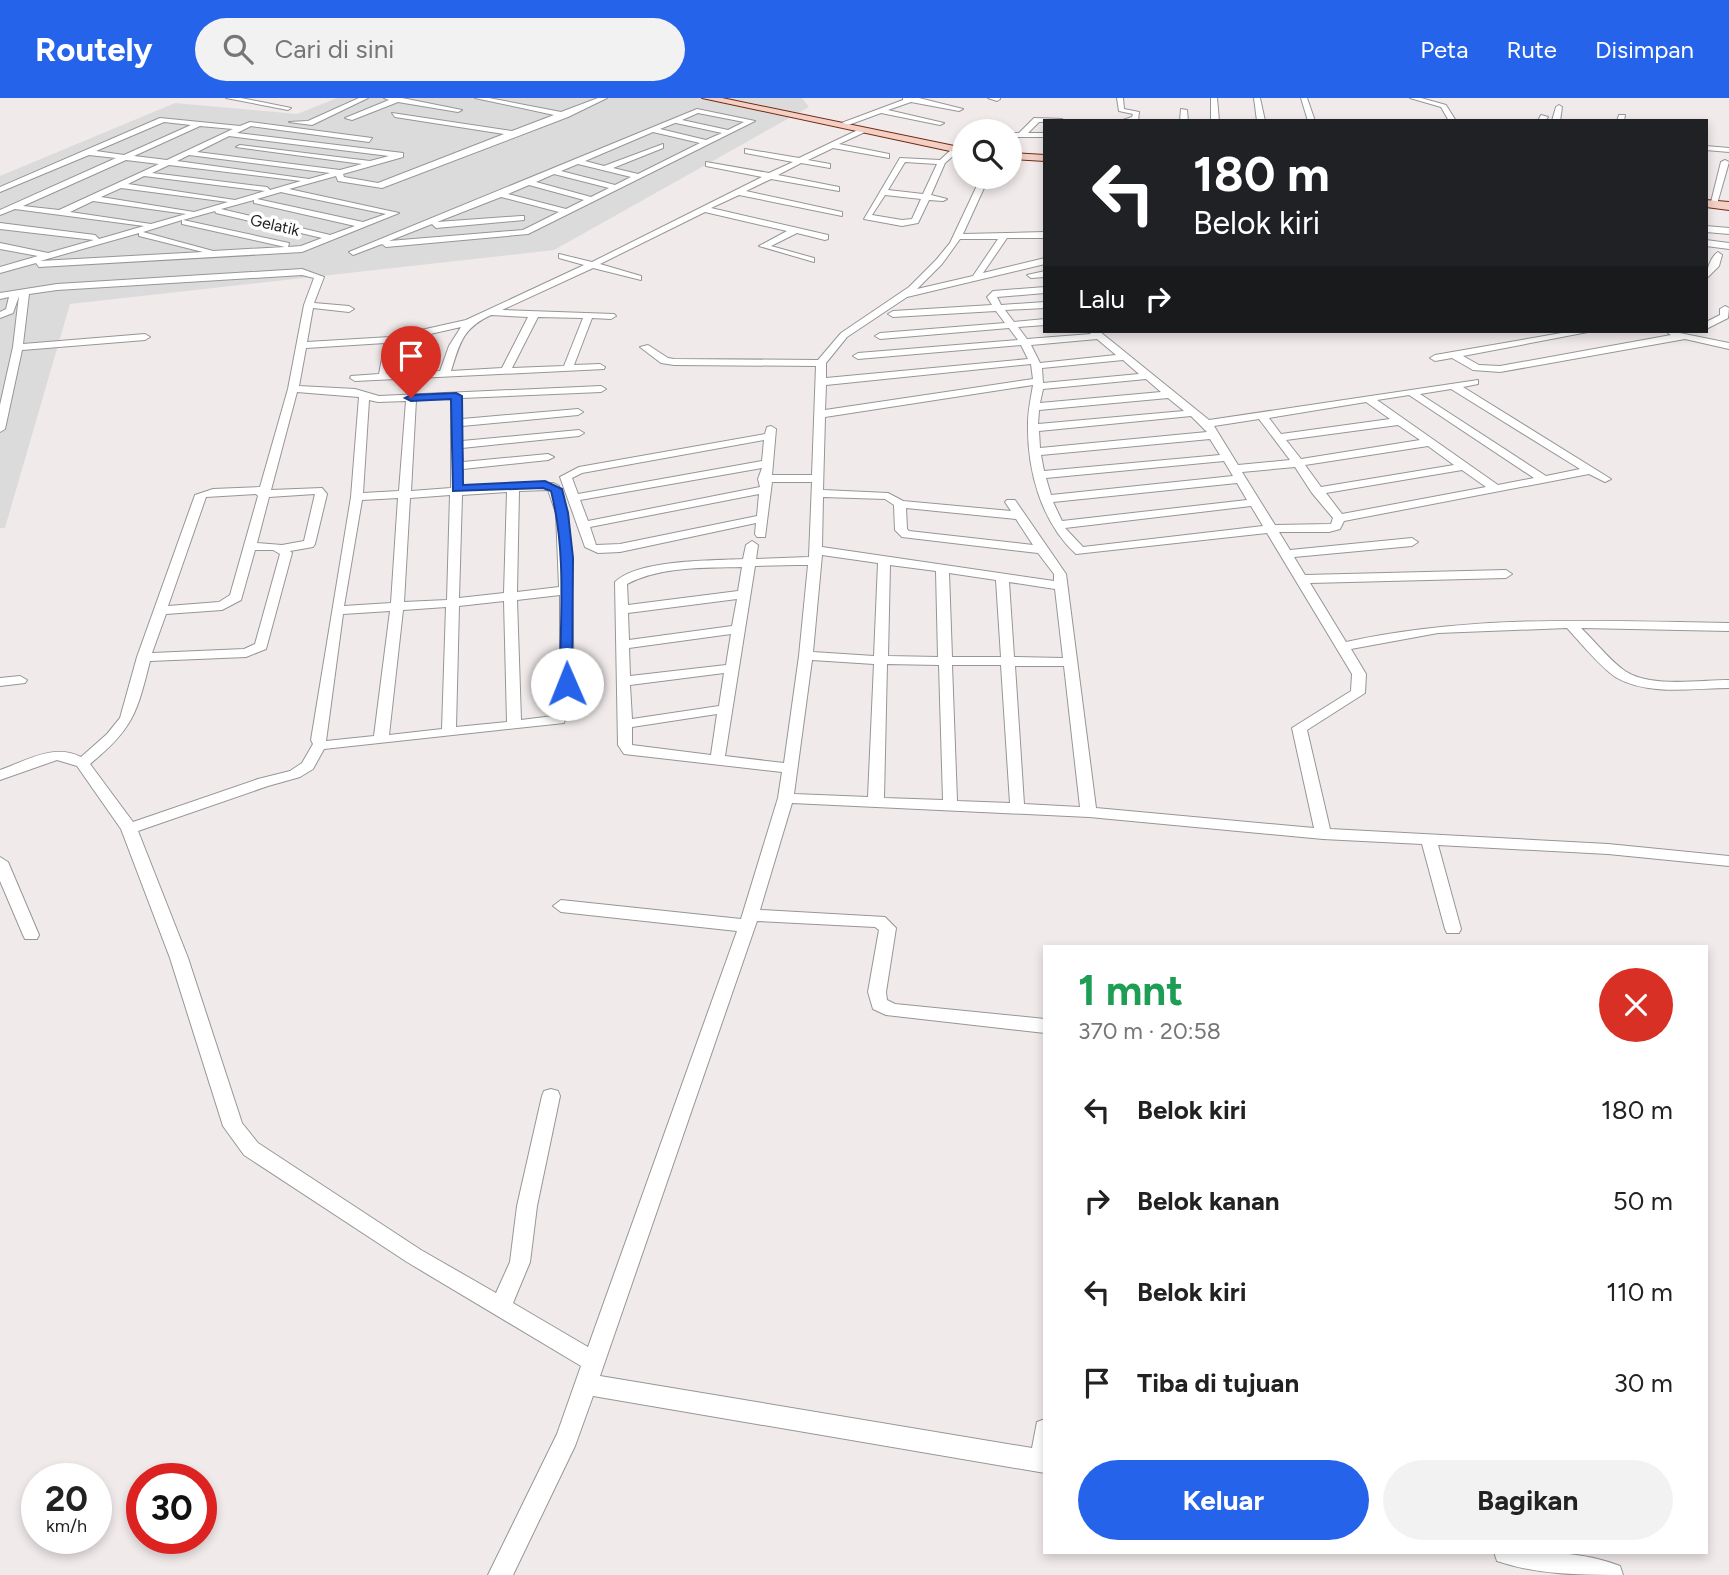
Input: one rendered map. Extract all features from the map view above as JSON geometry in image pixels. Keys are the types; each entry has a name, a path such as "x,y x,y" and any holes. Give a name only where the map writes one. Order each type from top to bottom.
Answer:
{"main road":[{"path":"709,98 952,149"},
{"path":"1022,157 1043,159"},
{"path":"1710,204 1729,206"}],"street":[{"path":"229,98 288,108"},
{"path":"291,122 307,124 365,98"},
{"path":"349,118 390,100 403,98"},
{"path":"422,127 481,98 565,115"},
{"path":"342,172 341,179 378,186 604,98"},
{"path":"1120,98 1121,110 1137,112 1135,119"},
{"path":"1214,98 1215,119"},
{"path":"1257,98 1261,119"},
{"path":"1304,98 1311,119"},
{"path":"1413,98 1444,106 1452,119"},
{"path":"840,125 910,99 959,109"},
{"path":"390,100 458,110"},
{"path":"723,114 745,107"},
{"path":"1556,119 1559,107"},
{"path":"353,252 472,206 699,110 751,121 568,212 517,233 370,246"},
{"path":"1183,110 1184,119"},
{"path":"881,111 940,123"},
{"path":"395,114 515,134"},
{"path":"0,190 163,120 241,128"},
{"path":"1023,134 1037,120 1043,120"},
{"path":"676,121 729,132"},
{"path":"0,213 201,123"},
{"path":"60,213 253,124 380,142"},
{"path":"654,130 707,143"},
{"path":"302,345 390,340 469,322 588,267 862,130"},
{"path":"1023,134 1043,135"},
{"path":"8,280 33,264 153,225 400,155 227,135"},
{"path":"631,139 686,152"},
{"path":"208,143 376,163"},
{"path":"377,152 392,144"},
{"path":"831,145 886,156"},
{"path":"605,168 660,146"},
{"path":"1708,148 1729,150"},
{"path":"748,151 827,166"},
{"path":"88,153 315,180"},
{"path":"187,153 342,172"},
{"path":"942,162 927,198 913,222 868,218 904,159 942,162 952,156"},
{"path":"576,161 638,176"},
{"path":"1710,204 1725,162"},
{"path":"709,164 836,189"},
{"path":"551,172 615,187"},
{"path":"142,174 277,190"},
{"path":"527,182 591,199"},
{"path":"119,185 237,201"},
{"path":"500,1575 567,1437 749,921 786,798 806,656 816,555 821,362 844,335 902,296 939,262 957,237 979,189"},
{"path":"0,270 142,234 291,191 395,212 302,249 33,264"},
{"path":"738,191 839,214"},
{"path":"883,191 943,199"},
{"path":"500,194 568,212"},
{"path":"91,198 195,213"},
{"path":"257,201 364,225"},
{"path":"0,204 153,225"},
{"path":"472,206 544,223"},
{"path":"703,209 825,237"},
{"name":"Gelatik","path":"219,211 332,238"},
{"path":"415,226 521,218"},
{"path":"185,222 302,249"},
{"path":"0,226 104,243 152,258"},
{"path":"1708,229 1729,231"},
{"path":"794,230 764,246 811,260"},
{"path":"142,234 225,255"},
{"path":"957,237 1003,236 1043,241"},
{"path":"975,279 1003,236"},
{"path":"1708,243 1729,246"},
{"path":"0,246 47,256"},
{"path":"1027,269 1035,255"},
{"path":"562,256 588,267 638,278"},
{"path":"1708,258 1717,257 1708,272"},
{"path":"902,296 1027,269 1043,262"},
{"path":"1027,269 1043,273"},
{"path":"1027,269 1043,290"},
{"path":"0,296 57,288 302,272 318,277 309,305 293,389 236,597 215,607 160,611"},
{"path":"1043,291 996,293 992,297 1035,363 1038,383 1034,428 1041,475 1057,525 1073,546 1086,552 1272,529 1329,528 1336,526 1339,518"},
{"path":"0,315 10,311 19,295"},
{"path":"0,429 18,347 19,295"},
{"path":"309,305 349,309"},
{"path":"893,314 1043,305"},
{"path":"1708,325 1725,316 1725,309"},
{"path":"492,313 611,316"},
{"path":"506,370 534,314"},
{"path":"568,368 589,315"},
{"path":"445,372 454,346 469,322"},
{"path":"880,336 1043,322"},
{"path":"453,326 454,346"},
{"path":"858,356 1024,343 1096,333 1194,413 1210,430 1235,468 1359,674 1358,693 1299,729 1323,834"},
{"path":"1435,358 1577,333"},
{"path":"1454,355 1477,368 1500,369 1676,333 1729,346"},
{"path":"18,347 145,337"},
{"path":"384,377 390,340"},
{"path":"645,348 665,361 674,362 821,362"},
{"path":"820,382 1125,357"},
{"path":"355,378 600,367"},
{"path":"821,414 1038,383 1147,376"},
{"path":"1037,452 1210,430 1262,416 1474,382"},
{"path":"1454,386 1605,479"},
{"path":"293,389 330,390 365,397 411,398 601,389"},
{"path":"1412,393 1545,480"},
{"path":"1035,407 1173,394"},
{"path":"449,733 458,445 456,396"},
{"path":"130,829 263,782 295,774 308,766 320,744 318,740 337,610 357,497 365,397"},
{"path":"381,740 397,606 411,398"},
{"path":"1370,400 1496,489"},
{"path":"457,423 578,412"},
{"path":"1034,428 1194,413"},
{"path":"1262,416 1339,518"},
{"path":"1279,438 1400,421"},
{"path":"761,534 771,431 569,472 566,477 591,547 606,549 762,518"},
{"path":"458,445 579,433"},
{"path":"1041,475 1299,463 1431,442"},
{"path":"457,466 548,457"},
{"path":"574,498 766,464"},
{"path":"1316,491 1466,466"},
{"path":"1047,499 1235,468"},
{"path":"1339,518 1591,470"},
{"path":"320,744 381,740 559,720 567,684 562,513 556,489 545,484 357,497"},
{"path":"584,525 764,484 819,486 888,496 900,504 1021,516"},
{"path":"513,486 510,596 514,726"},
{"path":"82,763 117,736 129,717 145,657 201,495 214,492 318,491 321,495 309,544 283,548 249,547"},
{"path":"1011,502 1060,574 1088,808"},
{"path":"1057,525 1256,502"},
{"path":"900,504 901,530 906,534 1042,550"},
{"path":"1287,554 1412,542"},
{"path":"716,761 734,668 752,545"},
{"path":"145,657 246,653 261,646 286,553 283,548"},
{"path":"791,768 629,751 625,745 622,645 621,582 626,577 816,555 884,558 1061,586"},
{"path":"876,800 878,660 884,558"},
{"path":"942,567 950,800"},
{"path":"1303,579 1506,573"},
{"path":"1002,576 1017,803"},
{"path":"337,610 454,603 566,590"},
{"path":"623,610 746,594"},
{"path":"1343,647 1383,636 1437,630 1572,626 1729,627"},
{"path":"1572,626 1620,674 1640,682 1729,684"},
{"path":"622,645 739,629"},
{"path":"806,656 878,660 1070,662"},
{"path":"625,681 734,668"},
{"path":"0,682 20,680"},
{"path":"624,724 725,709"},
{"path":"0,775 56,755 82,763 130,829 179,958 233,1126 251,1149 414,1256 593,1361"},
{"path":"786,798 876,800 1089,812 1323,834 1608,849 1729,861"},
{"path":"1428,839 1453,929"},
{"path":"0,862 31,935"},
{"path":"561,906 749,921 879,921 888,928 877,992 879,1004 892,1010 1043,1026"},
{"path":"502,1307 520,1262 527,1206 551,1096"},
{"path":"585,1384 1043,1462"},
{"path":"1515,1554 1611,1575"}],"shaded area":[{"path":"337,98 802,98 809,107 554,250 70,304 5,528 0,528 0,176 175,103 297,114"}],"route":[{"path":"411,398 456,396 457,489 545,484 556,489 562,513 566,558 567,684"}]}
